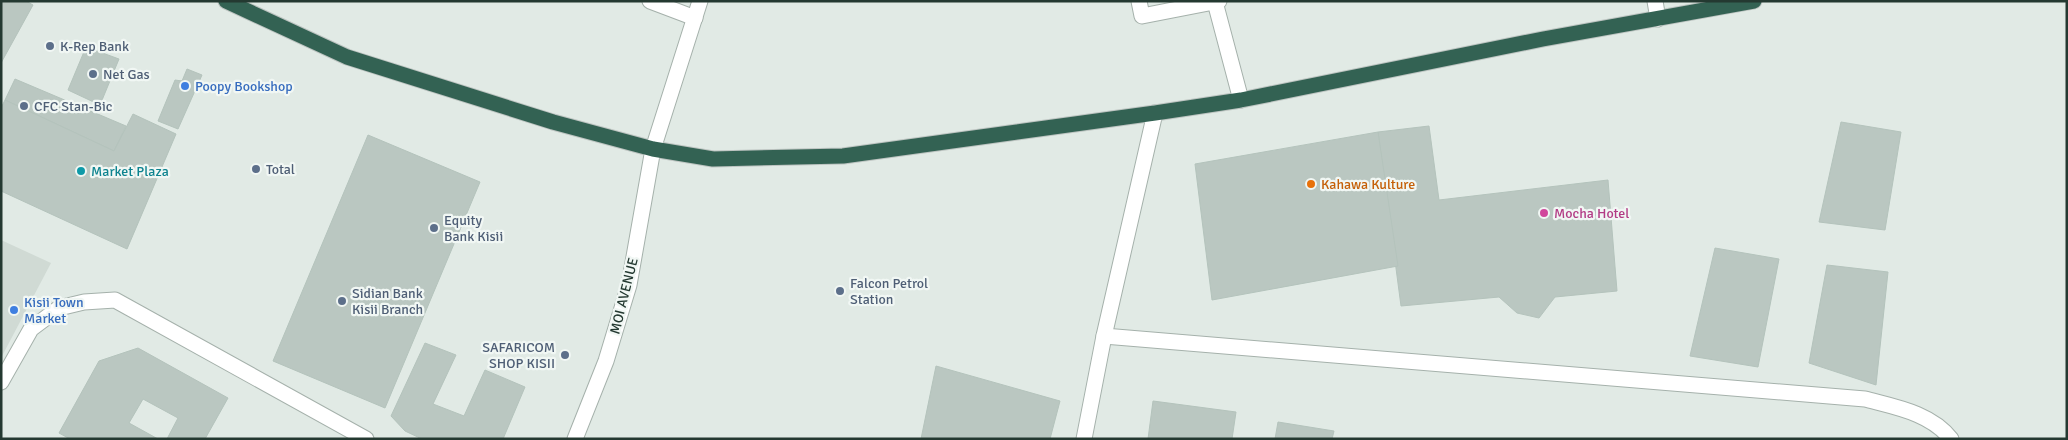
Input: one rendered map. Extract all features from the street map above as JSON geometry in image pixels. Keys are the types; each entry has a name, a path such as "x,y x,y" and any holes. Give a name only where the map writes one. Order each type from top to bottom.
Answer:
{"highway":[{"path":"226,1 347,57 553,122 653,149 713,159 843,156 1241,100 1470,53 1754,1"}],"street":[{"path":"650,1 695,18"},
{"name":"MOI AVENUE","path":"575,439 606,361 629,285 653,149 700,1"},
{"path":"1139,1 1142,16 1217,2 1241,100"},
{"path":"1655,1 1658,19"},
{"path":"1084,439 1104,336 1155,113"},
{"path":"1,382 31,328 59,308 84,302 115,300 366,439"},
{"path":"1104,336 1865,399 1904,409 1931,421 1952,439"}],"shaded area":[{"name":"Kisii Town Market","path":"1,240 51,263 1,358"}],"building":[{"path":"1,1 26,1 33,5 1,63"},
{"path":"86,47 119,59 100,105 68,90"},
{"path":"187,69 202,75 178,129 158,121 175,80 182,81"},
{"path":"15,79 126,126 114,151 5,100"},
{"name":"Market Plaza","path":"5,100 114,151 133,114 176,134 127,249 1,191 1,108"},
{"path":"1841,122 1901,132 1885,230 1819,222"},
{"path":"1429,126 1439,200 1608,180 1617,291 1555,297 1539,318 1517,313 1499,297 1401,306 1378,132"},
{"path":"1378,132 1398,266 1212,300 1195,164"},
{"path":"368,135 480,182 385,408 273,361"},
{"path":"1715,248 1779,259 1758,367 1690,356"},
{"path":"1827,265 1888,272 1876,385 1809,363"},
{"path":"425,343 456,355 433,404 464,416 485,370 525,387 503,439 422,439 405,431 391,416"},
{"path":"138,348 228,398 205,439 167,439 178,418 143,399 129,423 158,439 70,439 59,433 99,361"},
{"path":"936,366 1060,401 1050,439 921,439"},
{"path":"1153,401 1236,412 1232,439 1148,439"},
{"path":"1278,422 1334,431 1332,439 1275,439"}],"place":[{"name":"K-Rep Bank","path":"50,46"},
{"name":"Net Gas","path":"93,74"},
{"name":"Poopy Bookshop","path":"185,86"},
{"name":"CFC Stan-Bic","path":"24,106"},
{"name":"Total","path":"256,169"},
{"name":"Market Plaza","path":"81,171"},
{"name":"Kahawa Kulture","path":"1311,184"},
{"name":"Mocha Hotel","path":"1544,213"},
{"name":"Equity Bank Kisii","path":"434,228"},
{"name":"Falcon Petrol Station","path":"840,291"},
{"name":"Sidian Bank Kisii Branch","path":"342,301"},
{"name":"Kisii Town Market","path":"14,310"},
{"name":"SAFARICOM SHOP KISII","path":"565,355"}]}
